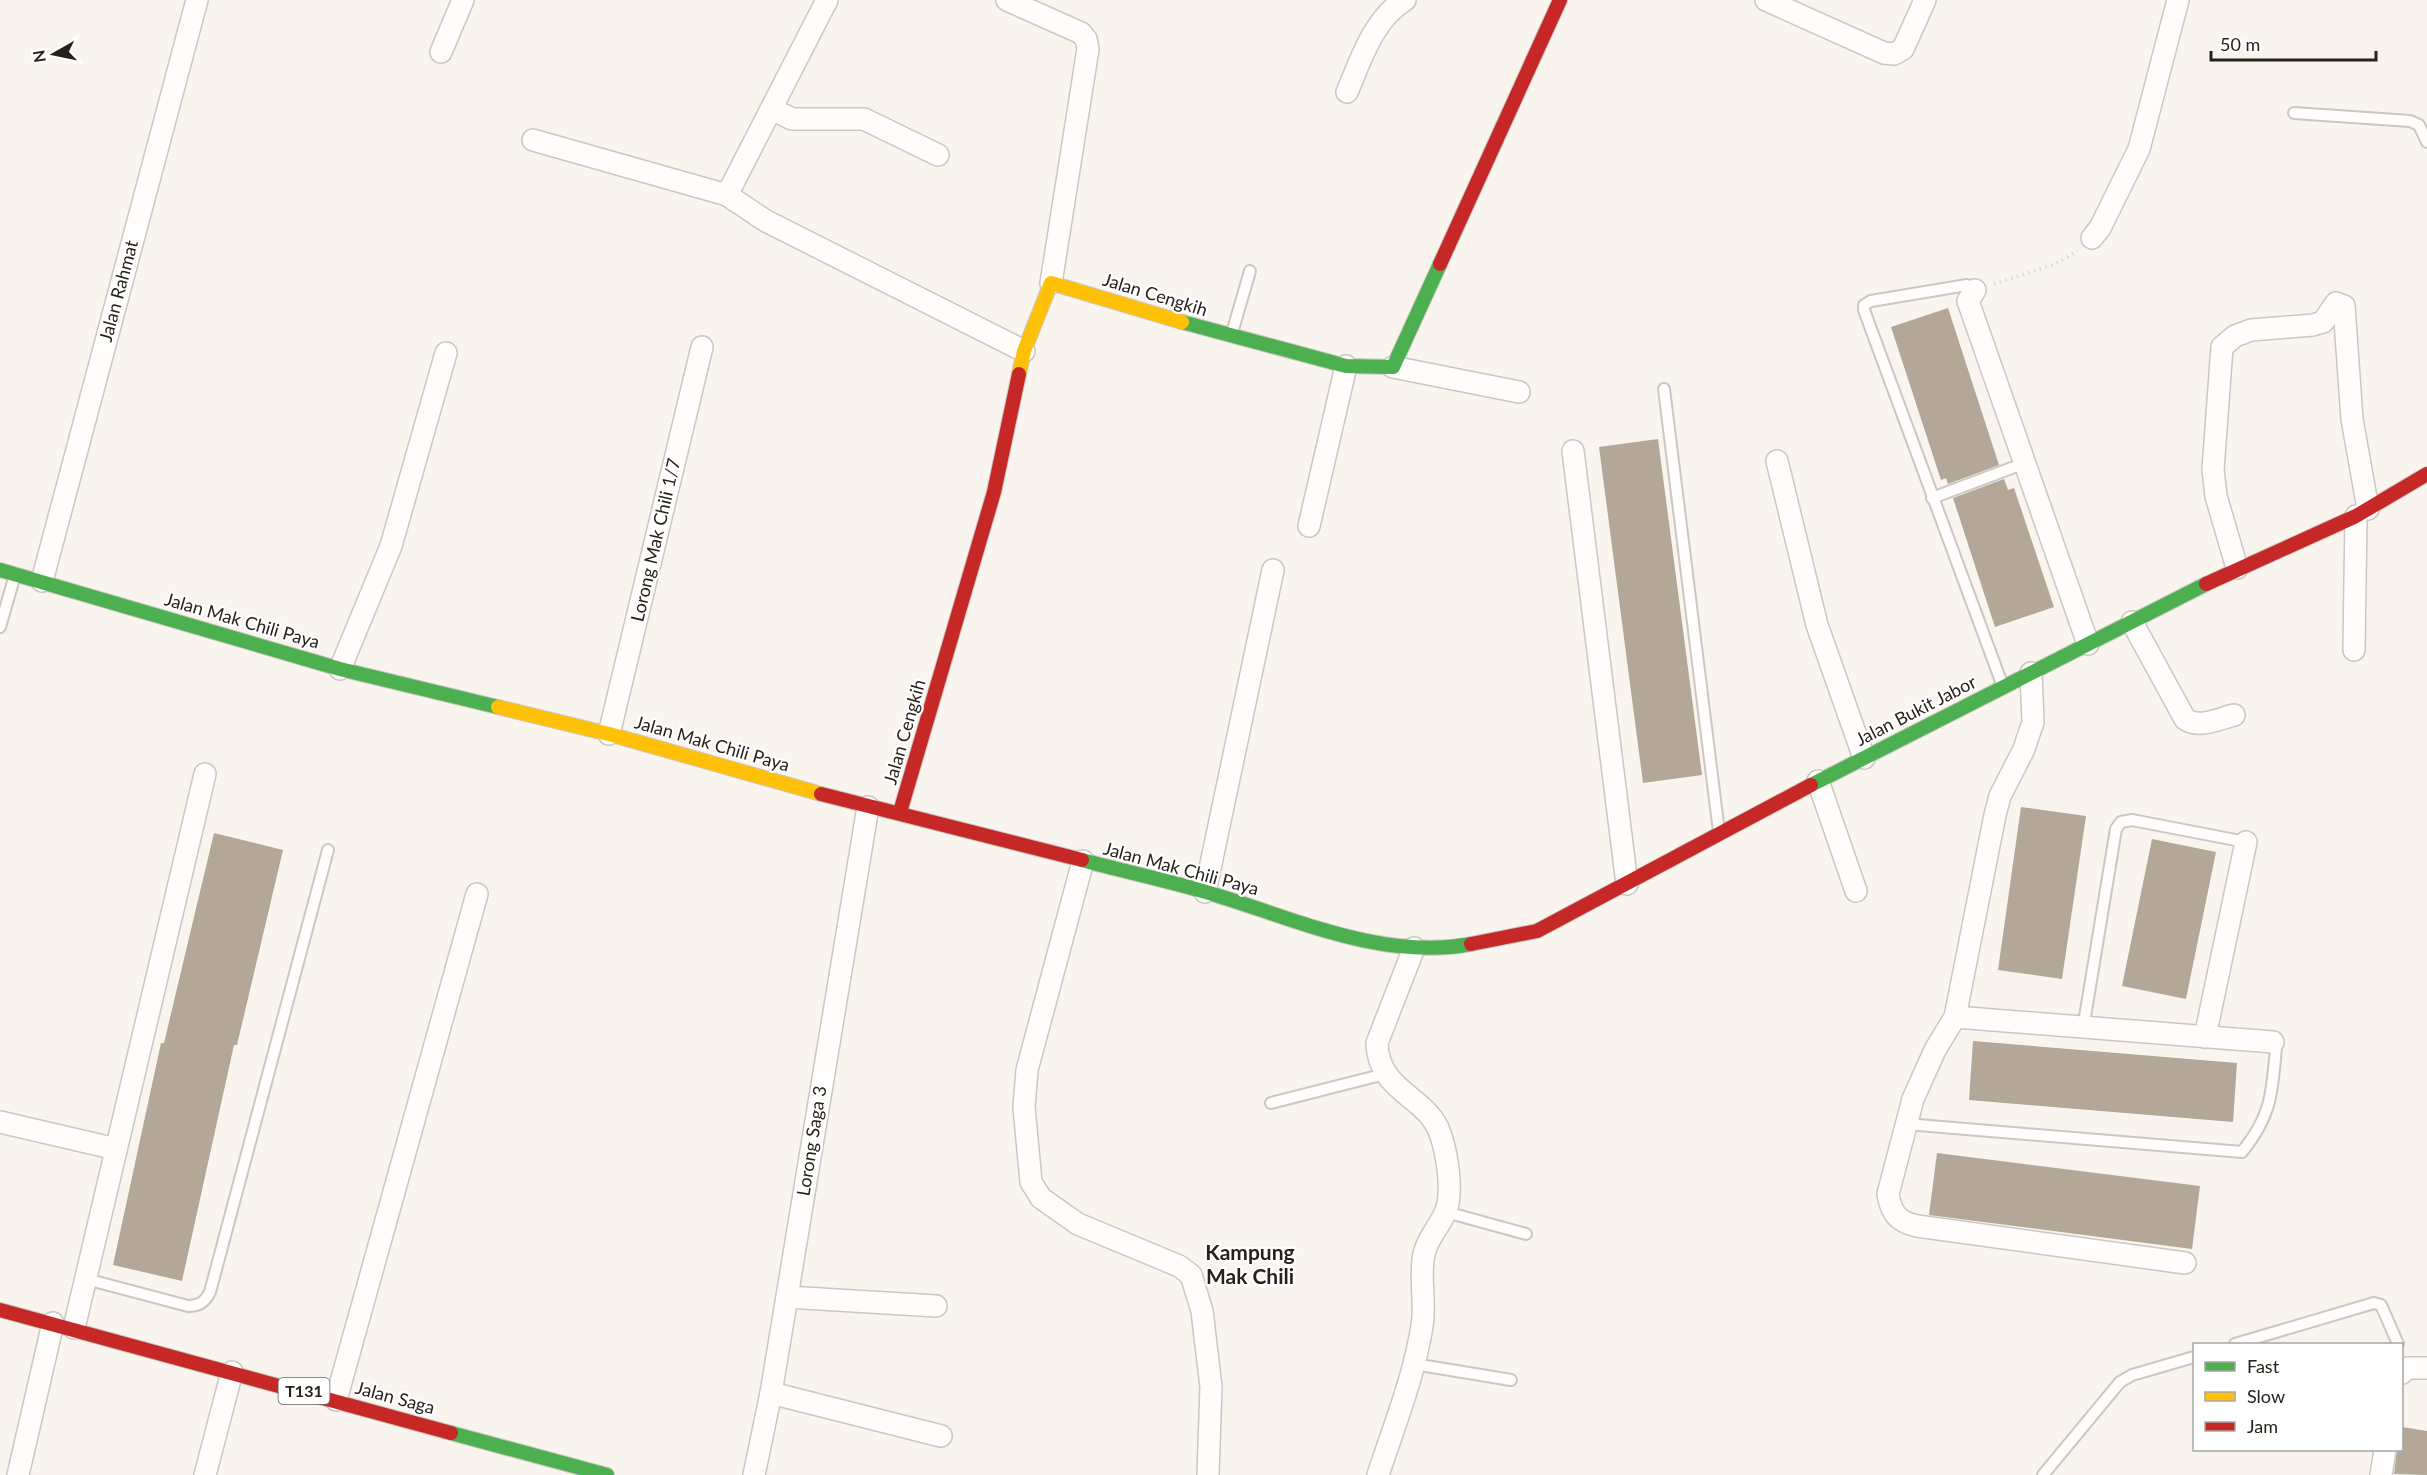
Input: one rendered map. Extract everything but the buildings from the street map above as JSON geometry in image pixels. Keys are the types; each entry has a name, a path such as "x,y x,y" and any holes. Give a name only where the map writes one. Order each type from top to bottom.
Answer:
{"street":[{"name":"Jalan Rahmat","path":"42,581 197,0"},
{"path":"441,52 463,0"},
{"path":"727,195 827,0"},
{"path":"1347,92 1369,40 1384,19 1405,0"},
{"path":"1519,392 1393,367 1560,0"},
{"path":"1766,0 1884,53 1894,54 1903,49 1925,0"},
{"path":"2092,238 2100,228 2139,149 2178,0"},
{"path":"1010,1 1081,33 1086,39 1088,48 1052,283"},
{"path":"772,109 792,119 864,119 938,155"},
{"path":"533,140 727,195 766,221 1024,351"},
{"name":"Jalan Cengkih","path":"900,812 994,492 1024,351 1052,283 1231,336 1346,366 1393,367"},
{"path":"1975,290 1968,301 2088,644"},
{"path":"2237,568 2216,496 2213,470 2222,347 2235,336 2251,330 2313,326 2324,322 2336,303 2344,306 2352,419 2362,513 2354,650"},
{"name":"Lorong Mak Chili 1/7","path":"609,734 702,347"},
{"path":"340,669 391,546 446,353"},
{"path":"1309,526 1346,366"},
{"path":"1573,451 1627,884"},
{"path":"1777,460 1817,625 1864,758"},
{"name":"Jalan Bukit Jabor","path":"1414,948 1447,949 1537,931 1818,781 2237,568 2362,513 2427,474"},
{"name":"Jalan Mak Chili Paya","path":"0,570 340,669 609,734 868,807 900,812 1205,892 1351,938 1414,948"},
{"path":"1205,892 1273,570"},
{"path":"2132,622 2185,719 2192,724 2200,724 2234,715"},
{"path":"2031,673 2033,722 2025,749 2003,789 1995,815 1955,1017 1924,1071 1906,1124 1888,1194 1890,1207 1896,1217 1906,1224 2186,1263"},
{"path":"75,1328 204,774"},
{"path":"1818,781 1856,891"},
{"name":"Lorong Saga 3","path":"754,1475 771,1393 868,807"},
{"path":"2205,1037 2246,842"},
{"path":"1083,861 1027,1070 1024,1107 1031,1182 1041,1198 1078,1224 1179,1266 1191,1275 1202,1311 1211,1387 1208,1475"},
{"path":"336,1400 477,894"},
{"path":"1378,1475 1414,1364 1424,1310 1422,1267 1424,1253 1446,1212 1449,1197 1449,1184 1439,1130 1432,1119 1385,1074 1377,1056 1377,1043 1414,948"},
{"path":"1955,1017 2083,1029 2273,1042"},
{"path":"0,1122 116,1149"},
{"path":"787,1297 936,1306"},
{"name":"Jalan Saga","path":"0,1310 75,1328 606,1475"},
{"path":"18,1475 53,1323"},
{"path":"205,1475 232,1372"},
{"path":"771,1393 941,1436"},
{"path":"2380,1475 2385,1451"}],"lane":[{"path":"2294,113 2410,121 2419,125 2427,142"},
{"path":"1231,336 1250,271"},
{"path":"1975,290 1967,285 1871,301 1864,305 1864,310 2003,687"},
{"path":"1664,389 1720,835"},
{"path":"1932,498 2025,463"},
{"path":"0,627 15,574"},
{"path":"2083,1029 2116,829 2121,822 2132,820 2246,842"},
{"path":"86,1279 188,1306 195,1306 206,1299 210,1292 328,850"},
{"path":"1906,1124 2241,1152 2258,1132 2271,1098 2276,1047 2273,1042"},
{"path":"1271,1103 1385,1074"},
{"path":"1446,1212 1526,1234"},
{"path":"2238,1343 2374,1303 2381,1305 2398,1343"},
{"path":"2043,1475 2120,1382 2132,1375 2193,1356"},
{"path":"1414,1364 1511,1380"}],"path":[{"path":"1975,290 2070,257 2092,238"}],"traffic: fast":[{"path":"1182,322 1346,366 1393,367 1440,264"},
{"path":"0,570 340,669 498,707"},
{"path":"1811,785 2206,584"},
{"path":"1082,860 1191,888 1303,924 1370,942 1404,947 1437,948 1471,944"},
{"path":"451,1433 607,1475"}],"traffic: slow":[{"path":"1019,374 1024,351 1051,283 1182,322"},
{"path":"498,707 609,734 821,794"}],"traffic: jam":[{"path":"1440,264 1560,0"},
{"path":"900,812 994,492 1019,374"},
{"path":"2206,584 2356,516 2427,474"},
{"path":"1471,944 1537,931 1811,785"},
{"path":"821,794 1082,860"},
{"path":"0,1310 451,1433"}],"district":[{"name":"Kampung Mak Chili","path":"1250,1265"}]}
